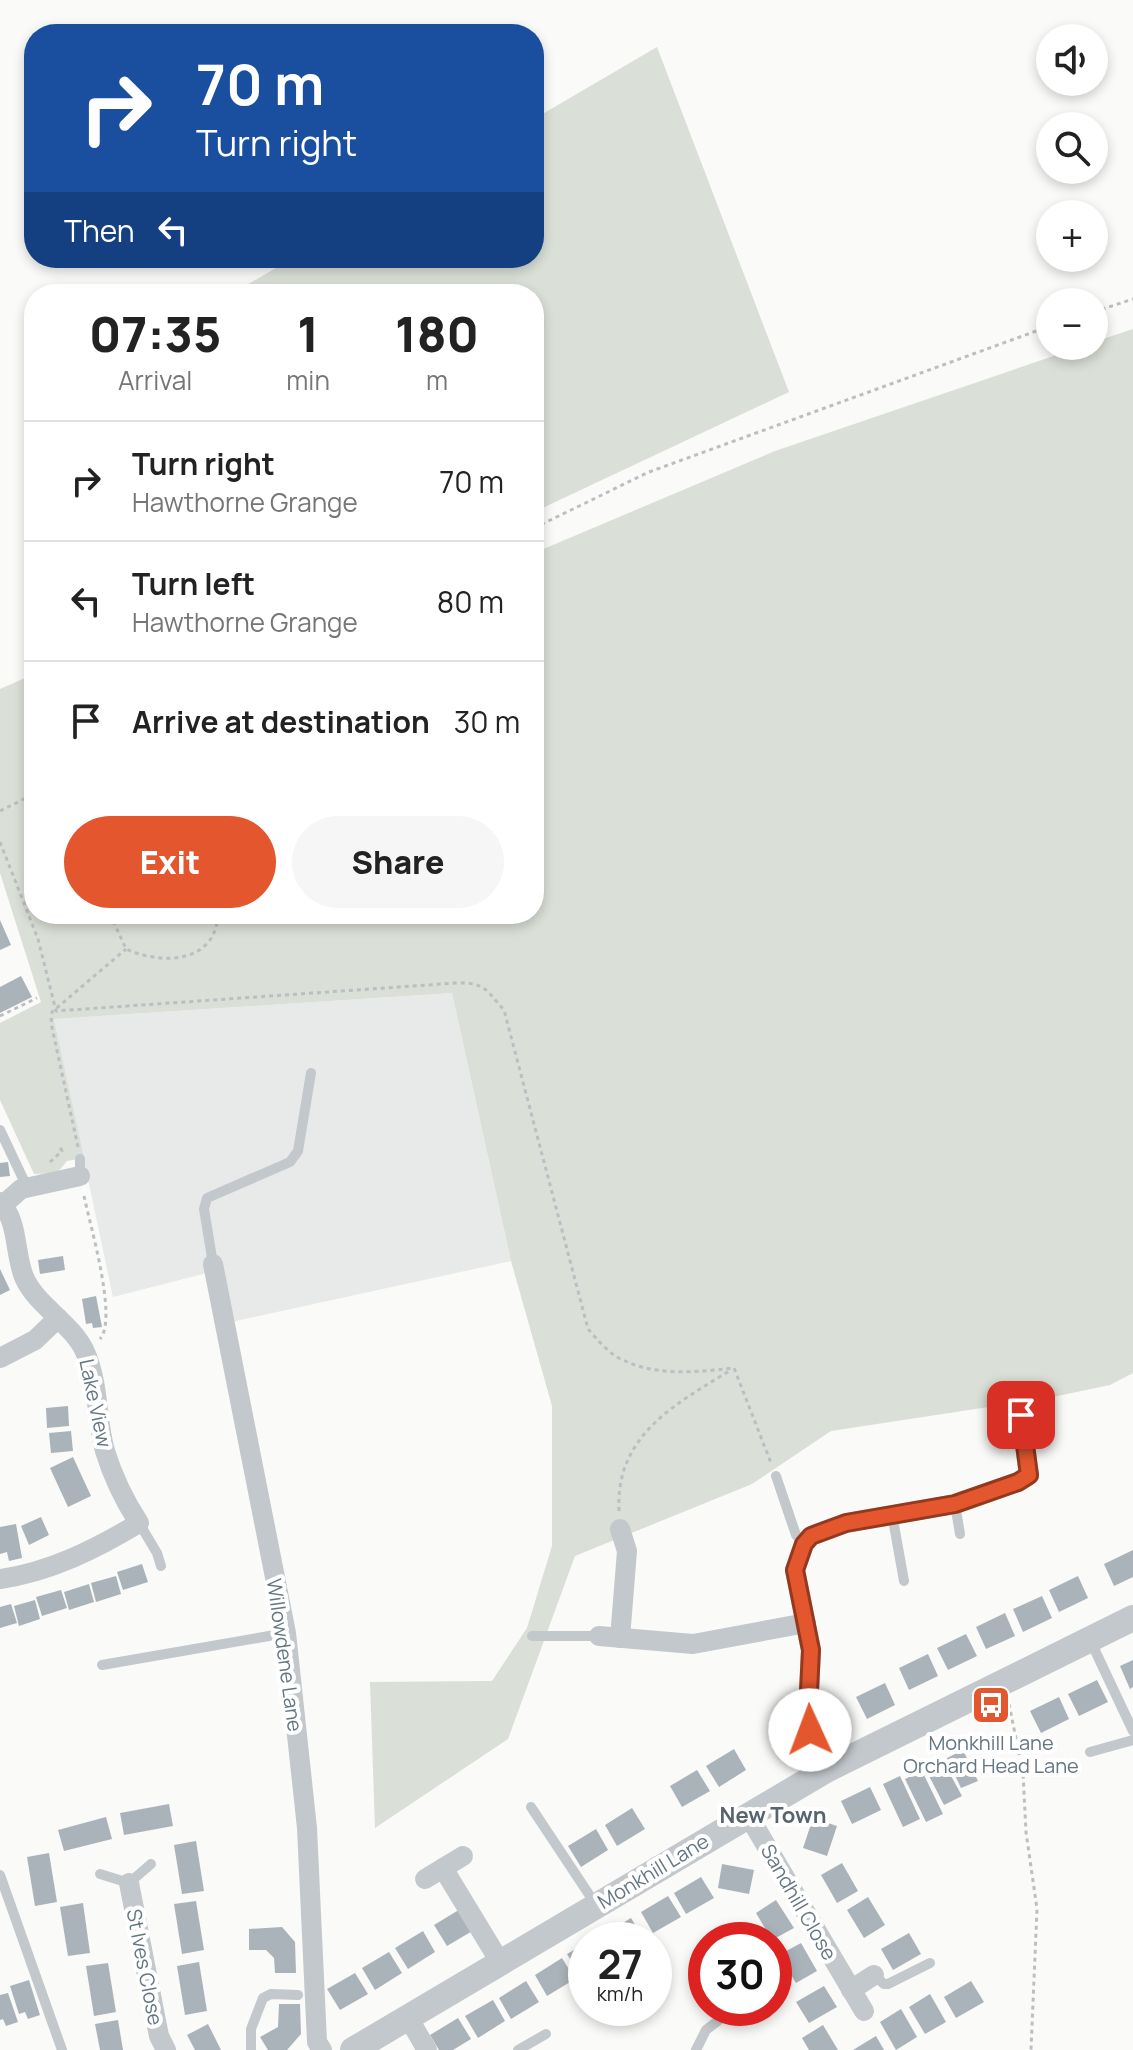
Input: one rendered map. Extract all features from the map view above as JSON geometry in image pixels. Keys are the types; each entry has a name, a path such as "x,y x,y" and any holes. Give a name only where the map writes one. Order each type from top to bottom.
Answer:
{"street":[{"name":"Lake View","path":"80,1168 16,1192 2,1204 10,1214 24,1277 78,1339 86,1354 93,1377 105,1450 120,1494 139,1523"},
{"name":"Willowdene Lane","path":"213,1264 286,1633 307,1828 317,2042 322,2050"},
{"path":"0,1358 35,1340 58,1318"},
{"path":"826,1770 810,1730 808,1712 811,1650 795,1570 804,1544 811,1536 846,1523 955,1504 1038,1476 1021,1415"},
{"path":"0,1579 44,1569 107,1542 139,1523"},
{"path":"620,1529 627,1551 620,1638"},
{"name":"Monkhill Lane","path":"353,2050 382,2042 409,2019 500,1962 826,1770 1133,1618"},
{"path":"599,1636 693,1644 806,1623"},
{"name":"Sandhill Close","path":"748,1815 864,2011"},
{"path":"425,1879 463,1856"},
{"path":"443,1868 500,1962"},
{"name":"St Ives Close","path":"129,1883 159,2036 166,2050"},
{"path":"851,1990 874,1975"},
{"path":"409,2019 427,2050"}],"lane":[{"path":"213,1264 204,1209 207,1198 290,1162 298,1151 311,1073"},
{"path":"0,1130 27,1187"},
{"path":"776,1476 796,1535 804,1544"},
{"path":"955,1504 960,1534"},
{"path":"892,1514 904,1581"},
{"name":"Lake View","path":"139,1523 161,1566"},
{"path":"102,1665 286,1633"},
{"path":"532,1636 599,1636"},
{"path":"1090,1640 1133,1731"},
{"path":"1090,1752 1133,1740"},
{"path":"531,1807 596,1905"},
{"name":"St Ives Close","path":"100,1874 129,1883 151,1864"},
{"path":"0,1875 62,2050"},
{"path":"874,1975 888,1984 930,1963"},
{"path":"251,2050 251,2029 263,1998 271,1994 298,1995"},
{"path":"696,2050 711,2026"},
{"path":"518,2050 546,2034"}],"path":[{"path":"1108,307 1133,299"},
{"path":"544,523 649,472 1036,331"},
{"path":"0,811 24,799"},
{"path":"0,842 24,903"},
{"path":"32,924 56,1011 456,983 483,985 504,1010 588,1329 619,1359 668,1372 692,1373 734,1368"},
{"path":"115,924 126,949 142,956 165,959 186,958 204,945 217,924"},
{"path":"86,1354 105,1333 107,1307 51,1023 52,1012 126,949"},
{"path":"0,1016 37,998"},
{"path":"41,1166 59,1155 62,1151 59,1145"},
{"path":"734,1368 776,1476"},
{"path":"620,1529 618,1493 628,1461 646,1430 678,1403 734,1368"},
{"path":"1003,1683 1016,1729 1023,1773 1037,1909 1031,2050"}],"shaded area":[{"path":"657,47 789,392 544,507 544,284 248,284 276,268 544,268 544,113"},
{"path":"1133,329 1133,1373 1110,1385 1048,1398 831,1431 752,1484 575,1556 508,1739 375,1828 370,1682 492,1681 527,1628 552,1546 552,1406 511,1261 452,993 54,1019 84,1158 67,1161 57,1173 34,1174 0,1100 0,1023 41,1002 0,873 0,689 24,678 24,924 544,924 544,549 775,451 1042,360 1108,360 1108,337"},
{"path":"452,993 511,1261 222,1324 207,1273 113,1297 54,1019"}],"building":[{"path":"0,920 11,945 0,950"},
{"path":"21,976 32,997 0,1013 0,987"},
{"path":"8,1162 10,1176 0,1177 0,1163"},
{"path":"63,1256 65,1270 40,1274 38,1260"},
{"path":"0,1269 10,1290 0,1295"},
{"path":"96,1296 102,1327 93,1328 92,1323 86,1324 82,1299"},
{"path":"68,1406 69,1426 47,1428 46,1408"},
{"path":"71,1431 73,1451 51,1453 49,1433"},
{"path":"73,1457 91,1496 68,1507 50,1468"},
{"path":"41,1517 49,1535 29,1545 21,1526"},
{"path":"16,1524 22,1558 9,1561 7,1552 0,1554 0,1527"},
{"path":"1133,1550 1133,1577 1114,1586 1104,1564"},
{"path":"142,1564 148,1582 123,1590 117,1572"},
{"path":"116,1576 121,1594 96,1602 91,1583"},
{"path":"1078,1576 1088,1598 1059,1612 1049,1590"},
{"path":"89,1584 94,1602 69,1610 64,1592"},
{"path":"61,1590 67,1608 42,1616 36,1597"},
{"path":"1042,1596 1052,1618 1023,1632 1013,1609"},
{"path":"35,1600 40,1619 19,1626 14,1606"},
{"path":"11,1604 17,1623 0,1628 0,1607"},
{"path":"1005,1613 1015,1636 986,1649 976,1627"},
{"path":"966,1634 977,1656 948,1670 937,1648"},
{"path":"928,1654 938,1676 909,1690 899,1668"},
{"path":"1133,1660 1133,1687 1130,1689 1120,1666"},
{"path":"1097,1680 1108,1702 1079,1716 1068,1694"},
{"path":"885,1683 895,1705 867,1719 856,1697"},
{"path":"1059,1697 1069,1719 1041,1733 1030,1711"},
{"path":"734,1749 746,1770 719,1787 706,1766"},
{"path":"963,1750 978,1781 961,1788 947,1758"},
{"path":"943,1761 962,1796 944,1805 926,1770"},
{"path":"697,1770 710,1791 682,1807 670,1786"},
{"path":"922,1771 943,1814 926,1822 905,1779"},
{"path":"900,1776 920,1819 903,1827 883,1784"},
{"path":"870,1787 881,1810 852,1824 841,1801"},
{"path":"169,1804 173,1826 124,1835 120,1813"},
{"path":"632,1808 645,1829 617,1846 605,1825"},
{"path":"106,1817 112,1839 64,1851 58,1830"},
{"path":"813,1818 837,1826 827,1856 803,1848"},
{"path":"596,1829 608,1850 581,1867 568,1846"},
{"path":"196,1841 204,1891 182,1894 174,1845"},
{"path":"49,1853 57,1902 35,1906 27,1857"},
{"path":"842,1863 858,1891 837,1903 821,1875"},
{"path":"722,1864 754,1870 749,1894 718,1888"},
{"path":"701,1877 714,1898 686,1914 674,1893"},
{"path":"668,1896 681,1917 672,1922 647,1922 641,1912"},
{"path":"868,1897 885,1925 864,1938 847,1910"},
{"path":"776,1900 790,1922 761,1922 756,1913"},
{"path":"196,1901 204,1950 182,1954 174,1904"},
{"path":"83,1903 90,1953 68,1956 60,1907"},
{"path":"462,1908 474,1930 447,1946 434,1925"},
{"path":"282,1927 295,1942 296,1973 275,1973 274,1958 266,1950 249,1950 249,1929"},
{"path":"423,1931 435,1952 408,1969 395,1948"},
{"path":"909,1933 921,1954 893,1970 881,1949"},
{"path":"801,1943 817,1971 796,1983 792,1976 792,1948"},
{"path":"389,1952 402,1973 375,1990 362,1968"},
{"path":"562,1958 568,1968 568,1983 547,1996 535,1975"},
{"path":"199,1962 207,2011 185,2015 177,1966"},
{"path":"108,1963 116,2012 94,2016 86,1966"},
{"path":"355,1973 368,1994 340,2010 327,1989"},
{"path":"29,1980 40,2015 28,2019 25,2012 19,2014 10,1986"},
{"path":"526,1981 539,2002 511,2019 499,1998"},
{"path":"971,1981 984,2002 956,2018 944,1997"},
{"path":"824,1986 837,2007 809,2023 796,2002"},
{"path":"8,1993 18,2022 6,2026 3,2019 0,2020 0,1995"},
{"path":"930,1994 946,2022 925,2034 909,2007"},
{"path":"493,2000 505,2021 478,2038 465,2016"},
{"path":"279,2004 300,2004 301,2034 287,2050 268,2050 260,2037 278,2027"},
{"path":"901,2009 917,2037 896,2050 880,2022"},
{"path":"458,2018 471,2039 453,2050 439,2050 430,2035"},
{"path":"118,2020 123,2050 100,2050 95,2024"},
{"path":"208,2024 221,2050 195,2050 187,2035"},
{"path":"823,2025 838,2050 809,2050 802,2038"},
{"path":"876,2036 884,2050 853,2050"}],"place":[{"name":"Monkhill Lane Orchard Head Lane","path":"991,1705"}],"district":[{"name":"New Town","path":"773,1815"}],"route":[{"path":"810,1730 811,1650 795,1570 804,1544 811,1536 846,1523 955,1504 1018,1482 1029,1475 1021,1415"}]}
